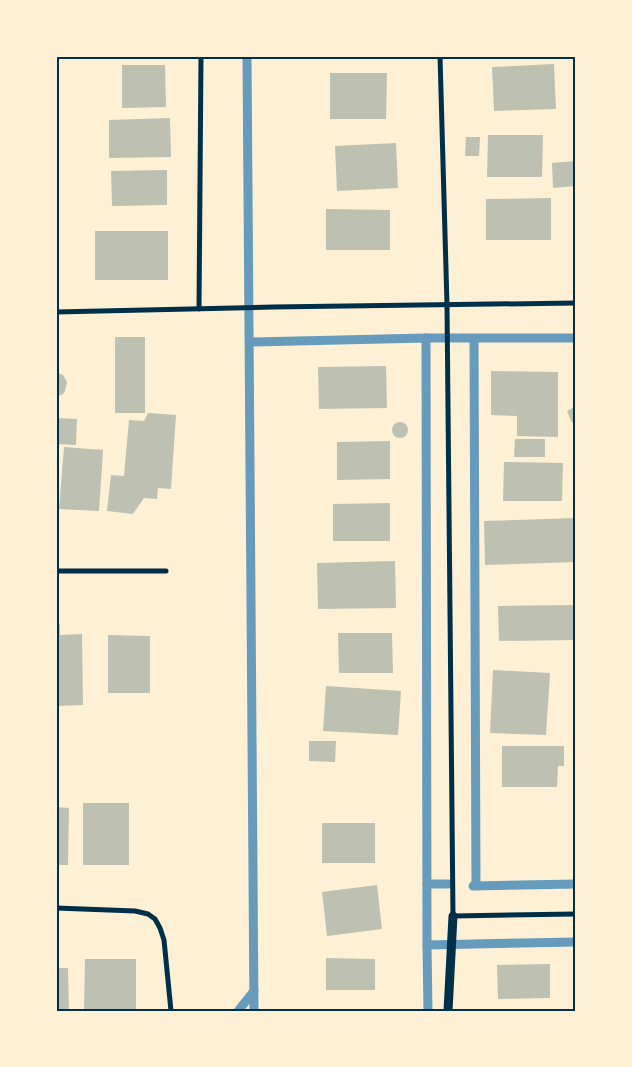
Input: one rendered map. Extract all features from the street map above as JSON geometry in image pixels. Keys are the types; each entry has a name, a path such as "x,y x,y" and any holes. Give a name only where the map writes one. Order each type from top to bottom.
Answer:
{"street":[{"path":"199,309 201,56"},
{"path":"440,56 447,305 453,916 448,1011"},
{"path":"56,312 576,303"},
{"path":"56,571 166,571"},
{"path":"56,908 119,910 148,914 155,919 164,940 171,1011"},
{"path":"453,916 576,914"}],"building":[{"path":"326,56 390,56 390,59 326,59"},
{"path":"554,64 556,109 494,111 492,67"},
{"path":"122,65 165,65 166,107 122,108"},
{"path":"330,73 387,73 386,119 330,119"},
{"path":"170,118 171,157 109,158 109,120"},
{"path":"488,135 543,135 542,177 487,177"},
{"path":"466,137 480,137 479,156 465,156"},
{"path":"396,143 398,188 337,191 335,146"},
{"path":"575,161 576,186 553,188 552,163"},
{"path":"167,170 167,205 112,206 111,171"},
{"path":"551,198 551,240 486,240 486,199"},
{"path":"326,209 390,210 390,250 326,250"},
{"path":"95,231 168,231 168,280 95,280"},
{"path":"115,337 145,337 145,413 115,413"},
{"path":"386,366 387,408 319,409 318,367"},
{"path":"491,371 558,372 558,437 517,436 517,416 491,415"},
{"path":"56,372 63,375 67,382 63,394 56,397"},
{"path":"576,406 576,421 572,423 567,411"},
{"path":"148,413 176,415 171,489 158,488 157,499 144,498 133,514 107,511 111,475 124,476 129,420 144,421"},
{"path":"56,418 77,419 76,445 56,444"},
{"path":"397,422 403,422 408,427 406,436 397,438 392,433 392,427"},
{"path":"515,439 545,439 545,457 514,457"},
{"path":"390,441 390,479 337,480 337,442"},
{"path":"64,447 103,450 99,511 59,509"},
{"path":"504,462 563,463 562,501 503,501"},
{"path":"390,503 390,541 333,541 333,504"},
{"path":"576,518 576,562 485,565 484,521"},
{"path":"395,561 396,608 318,609 317,563"},
{"path":"576,605 576,640 499,641 498,606"},
{"path":"56,624 60,624 60,635 82,634 83,705 56,706"},
{"path":"338,633 392,633 393,673 339,673"},
{"path":"108,635 150,636 150,693 108,693"},
{"path":"493,670 550,673 546,735 490,733"},
{"path":"326,686 401,691 398,735 323,731"},
{"path":"309,741 336,741 335,762 309,761"},
{"path":"502,746 564,746 564,766 558,766 557,787 502,787"},
{"path":"83,803 129,803 129,865 83,865"},
{"path":"56,807 69,808 68,865 56,865"},
{"path":"322,823 375,823 375,863 322,863"},
{"path":"377,885 382,929 327,936 322,892"},
{"path":"326,958 375,959 375,990 326,990"},
{"path":"85,959 136,959 136,1011 84,1011"},
{"path":"550,964 550,998 498,999 497,965"},
{"path":"56,968 68,968 69,1011 56,1011"}],"waterway":[{"path":"247,56 254,1011"},
{"path":"426,338 576,338"},
{"path":"250,342 426,338 428,1011"},
{"path":"474,339 476,885"},
{"path":"427,884 448,884"},
{"path":"473,886 576,884"},
{"path":"427,945 576,942"},
{"path":"238,1011 254,991"}]}
